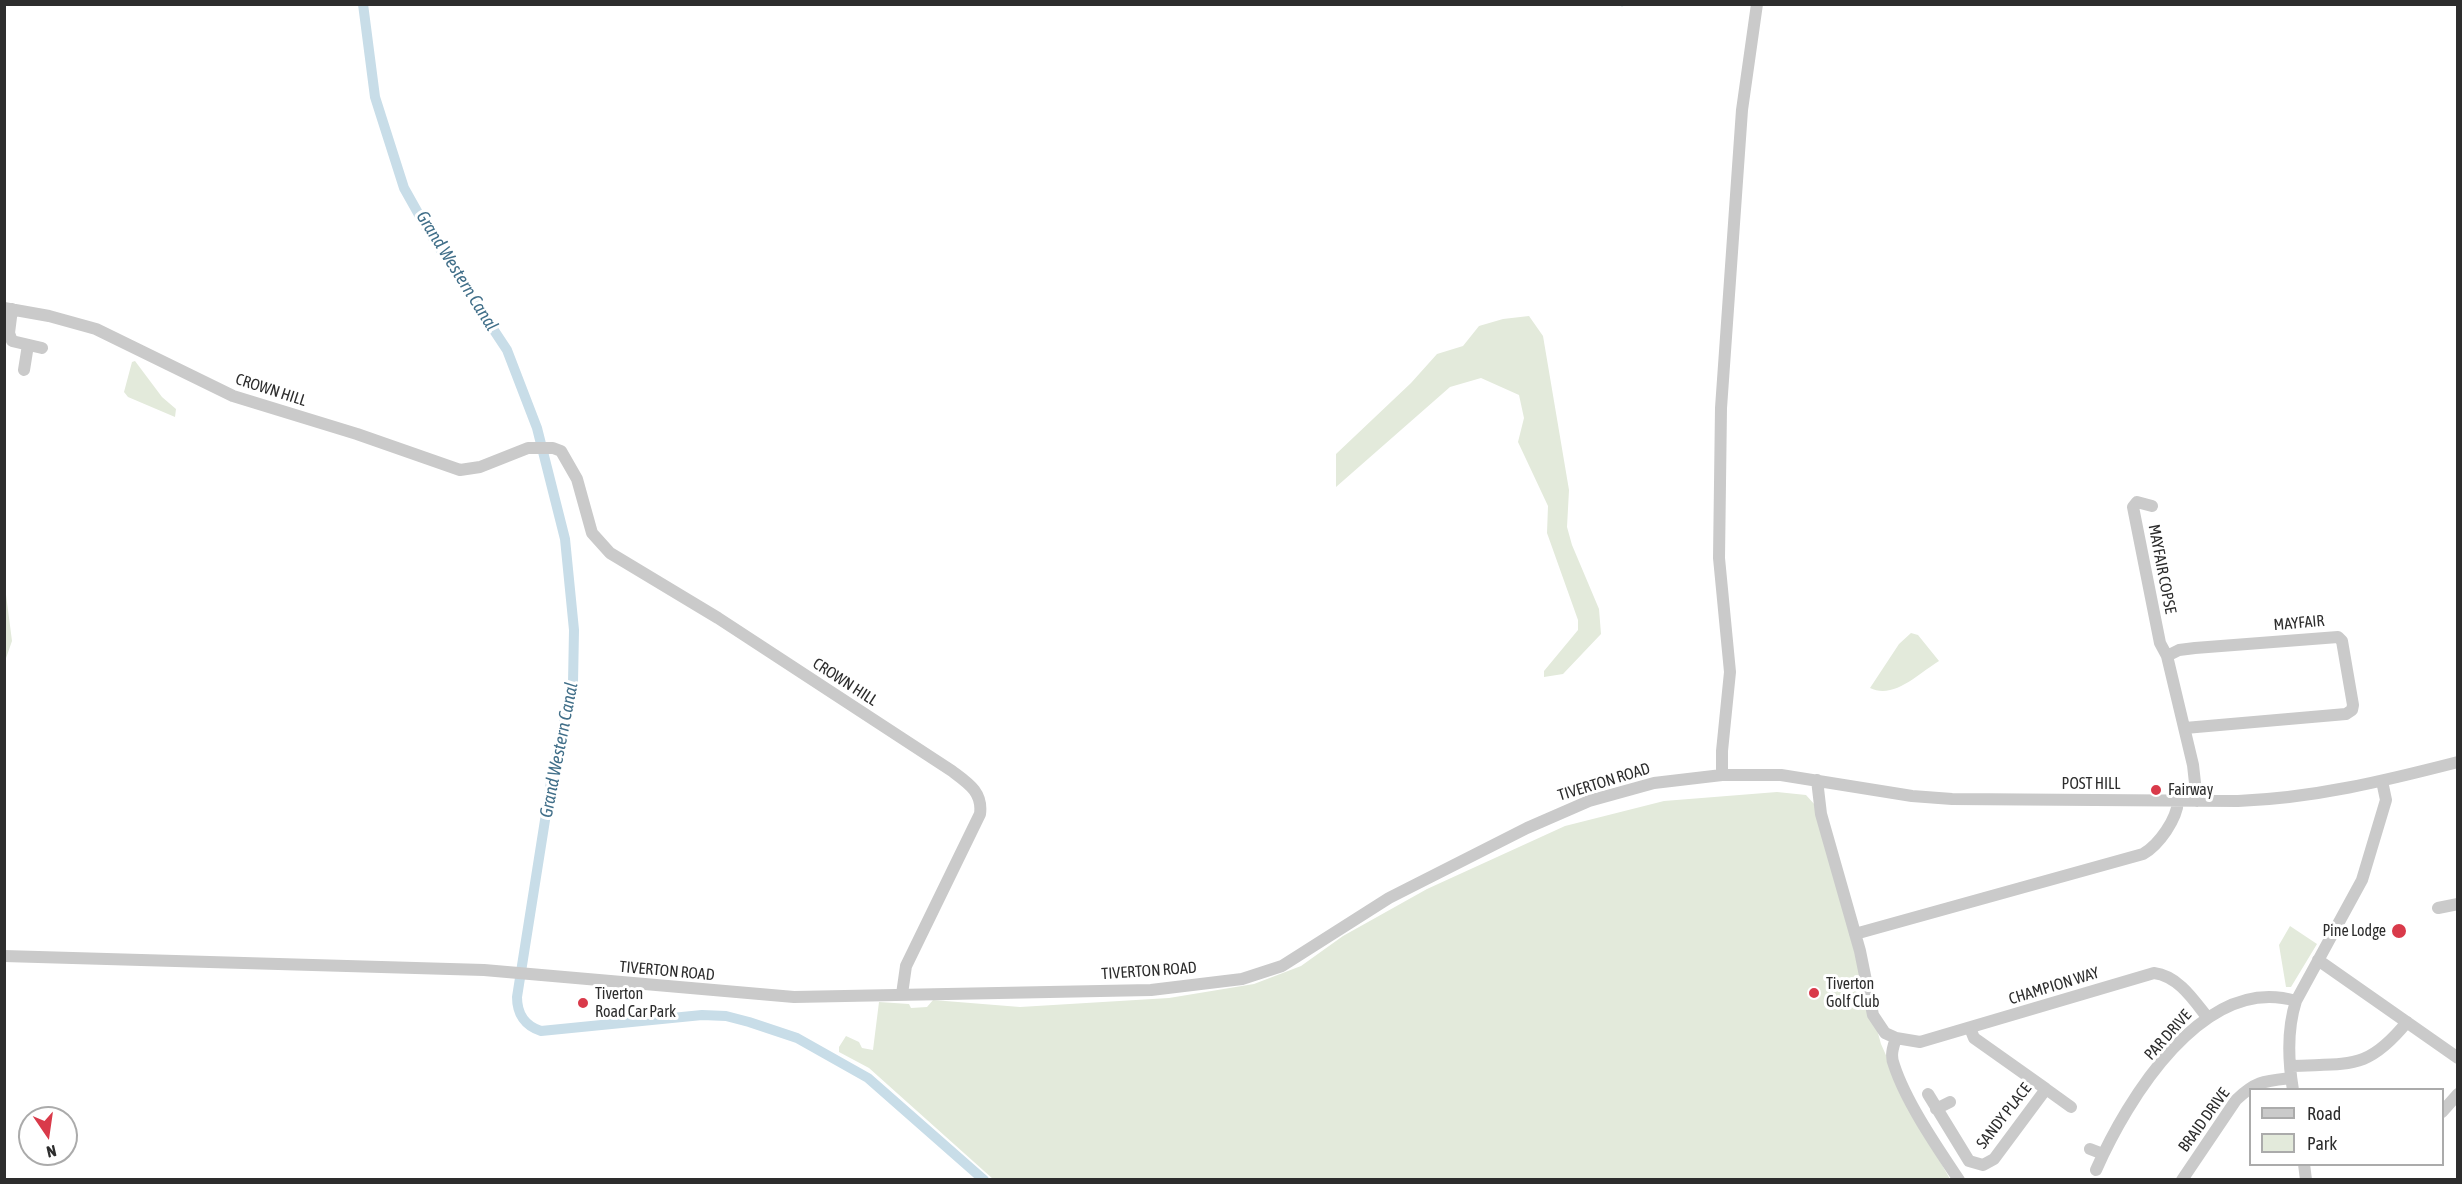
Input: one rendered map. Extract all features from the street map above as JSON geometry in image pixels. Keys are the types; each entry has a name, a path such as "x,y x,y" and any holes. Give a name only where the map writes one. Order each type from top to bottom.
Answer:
{"street":[{"path":"1722,774 1722,751 1731,672 1719,558 1721,408 1742,110 1757,4"},
{"path":"8,309 10,338 42,348"},
{"name":"CROWN HILL","path":"8,309 96,328 233,396 357,434 460,470 480,467 532,448 554,448 561,451 571,464 592,533 610,553 718,618 973,787 981,805 980,814 906,966 902,994"},
{"path":"24,370 28,345"},
{"name":"MAYFAIR COPSE","path":"2152,506 2137,502 2133,507 2160,642 2167,656"},
{"name":"MAYFAIR","path":"2167,656 2179,650 2207,647 2338,637 2342,641 2353,705 2352,710 2346,714 2185,728"},
{"path":"2167,656 2197,783 2197,801"},
{"name":"POST HILL","path":"1722,774 1781,775 1912,796 1952,799 2282,800 2351,789 2457,762"},
{"name":"TIVERTON ROAD","path":"4,956 506,972 758,996 1151,990 1264,974 1299,957 1389,897 1570,808 1654,783 1722,774"},
{"path":"1817,780 1821,814 1855,934 1873,1015 1885,1033 1896,1038 1892,1050 1893,1064 1924,1125 1959,1179"},
{"path":"2292,1078 2289,1037 2296,1001 2362,880 2386,800 2382,781"},
{"path":"1855,934 2143,854 2166,830 2175,815 2178,801"},
{"path":"2438,908 2456,901"},
{"path":"2318,960 2457,1058"},
{"name":"CHAMPION WAY","path":"1896,1038 1915,1043 2154,973 2184,988 2206,1017"},
{"name":"PAR DRIVE","path":"2096,1170 2119,1122 2171,1050 2206,1017 2248,1000 2272,998 2296,1001"},
{"name":"BRAID DRIVE","path":"2250,1088 2261,1081 2292,1078 2369,1059 2389,1043 2407,1022"},
{"name":"SANDY PLACE","path":"1928,1094 1969,1161 1983,1165 1994,1159 2046,1089 1974,1038 1970,1028"},
{"name":"BRAID DRIVE","path":"2182,1179 2236,1100 2249,1088"},
{"path":"2046,1089 2071,1107"},
{"path":"2444,1110 2457,1094"},
{"path":"1936,1109 1950,1102"},
{"path":"2090,1149 2103,1154"}],"green space":[{"path":"1529,316 1543,336 1569,490 1567,527 1572,545 1599,609 1601,634 1563,674 1544,677 1544,671 1578,630 1578,620 1547,533 1548,506 1518,442 1524,418 1519,395 1481,378 1450,387 1336,487 1336,454 1411,383 1437,354 1463,346 1479,326 1503,319"},
{"path":"135,361 162,397 176,409 175,417 128,397 124,392 132,362"},
{"path":"5,587 12,641 4,661"},
{"path":"1911,633 1918,635 1939,661 1897,688 1879,691 1870,688 1899,644"},
{"name":"Tiverton Golf Club","path":"1777,792 1806,795 1815,805 1881,1044 1909,1107 1950,1179 993,1179 869,1068 839,1052 839,1047 846,1036 859,1042 862,1048 873,1050 879,1002 909,1004 911,1008 927,1007 933,1000 1020,1007 1169,998 1254,984 1301,966 1343,936 1427,889 1565,826 1664,801"},
{"path":"2290,926 2317,944 2291,987 2286,987 2279,945"}],"waterway":[{"name":"Grand Western Canal","path":"363,4 375,97 404,188 427,229 507,350 537,428 565,539 574,630 573,683 552,776 517,997 520,1014 526,1023 541,1031 702,1015 726,1016 797,1038 868,1078 984,1180"}],"place":[{"name":"Fairway","path":"2156,790"},
{"name":"Pine Lodge","path":"2399,931"},
{"name":"Tiverton Golf Club","path":"1814,993"},
{"name":"Tiverton Road Car Park","path":"583,1003"}]}
